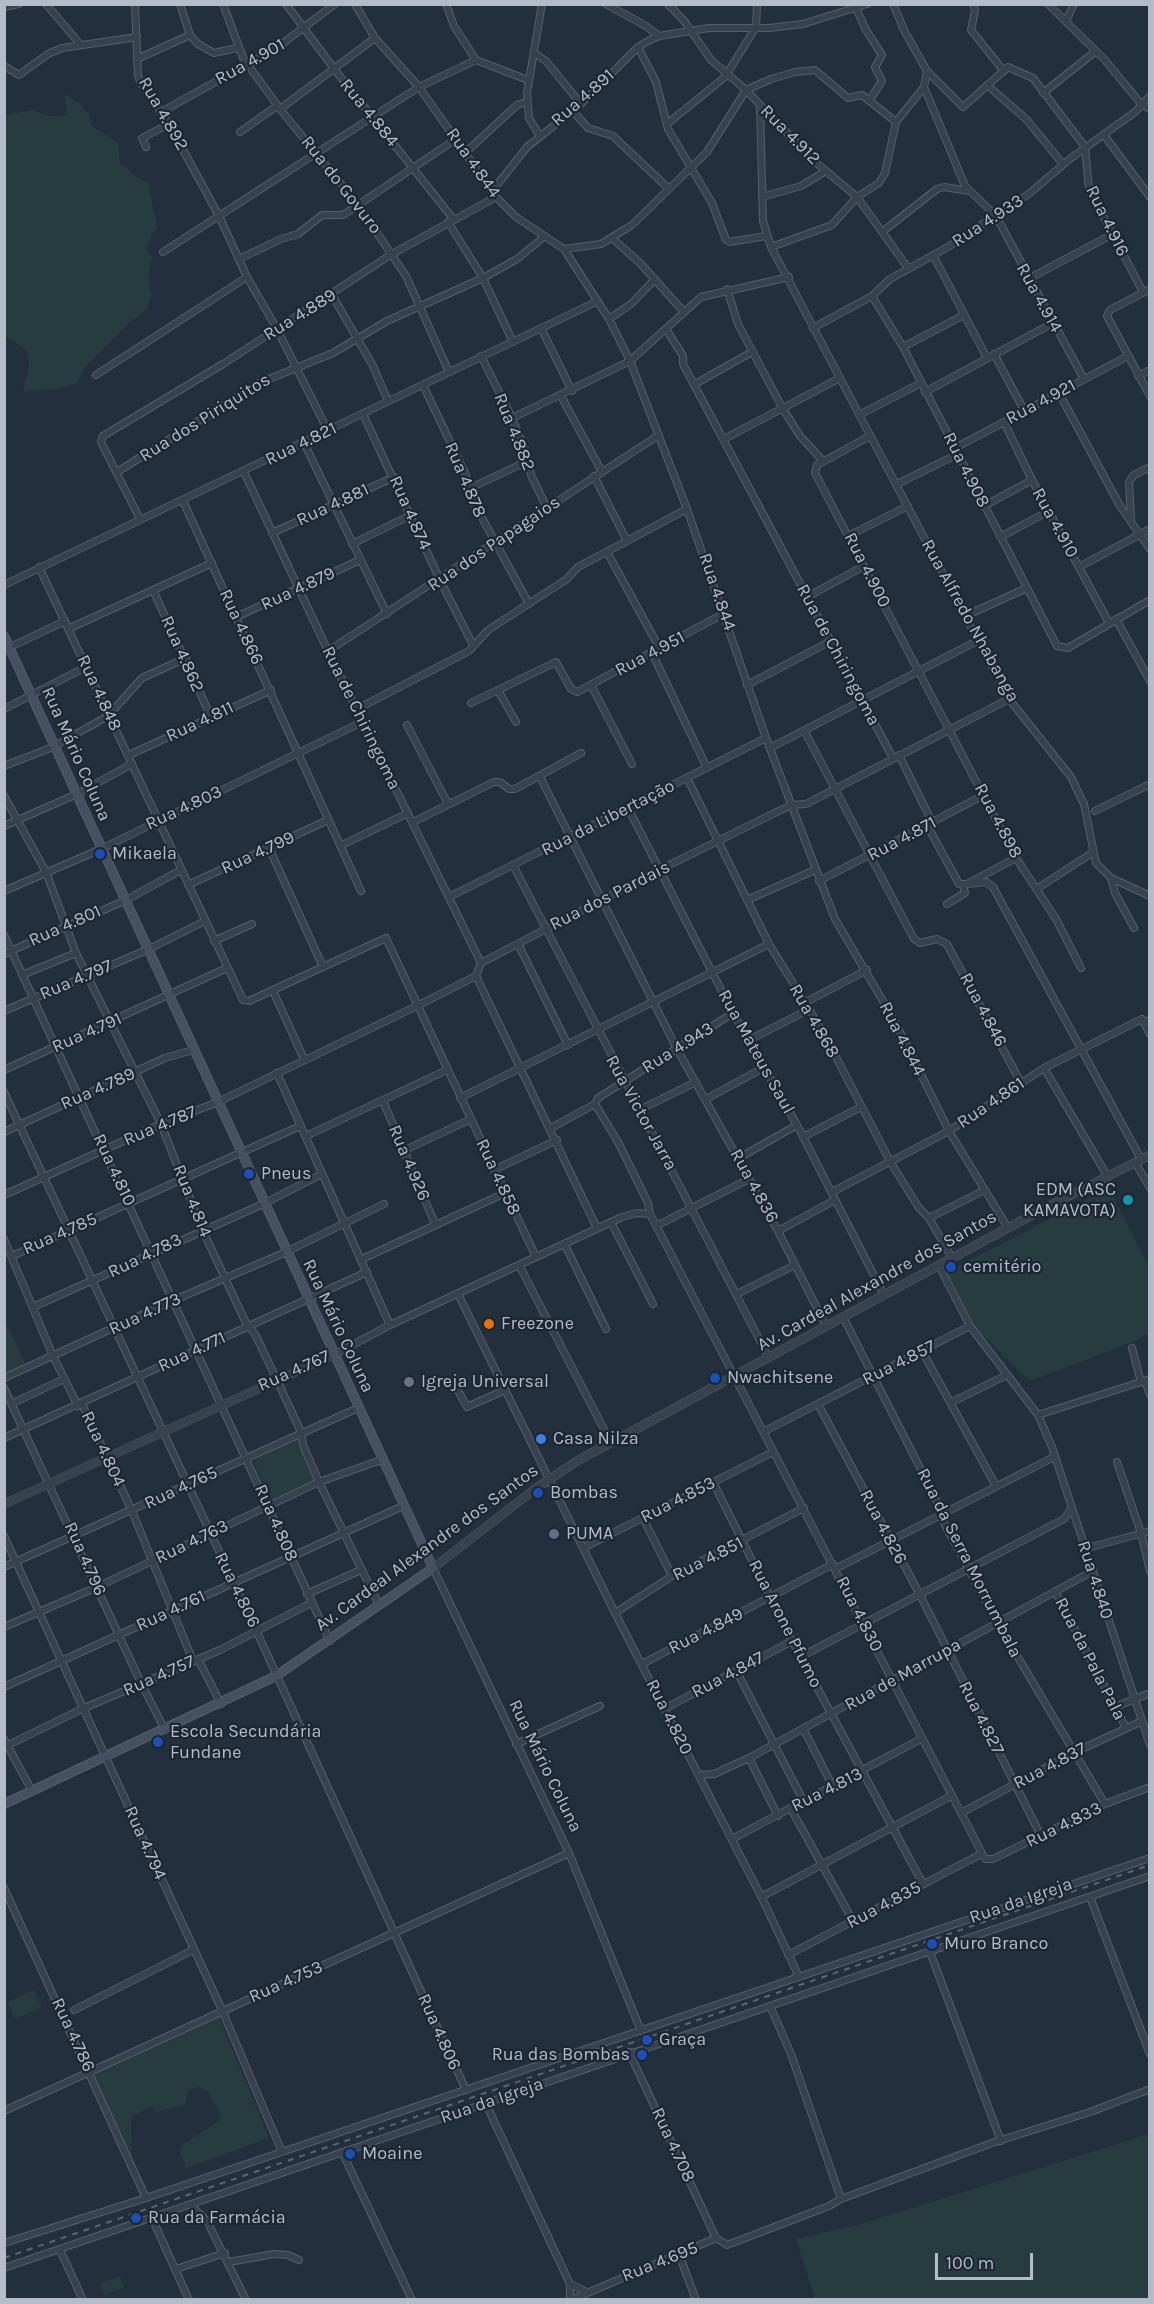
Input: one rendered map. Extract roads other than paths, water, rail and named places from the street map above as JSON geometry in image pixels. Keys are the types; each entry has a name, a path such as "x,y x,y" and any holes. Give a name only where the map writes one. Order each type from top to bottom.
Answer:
{"main road":[{"name":"Rua Mário Coluna","path":"4,636 7,649 32,696 53,747 126,900 263,1204 432,1569"},
{"name":"Av. Cardeal Alexandre dos Santos","path":"4,1804 166,1730 276,1676 432,1569"}],"street":[{"path":"4,7 19,4"},
{"path":"46,4 80,44"},
{"name":"Rua 4.892","path":"135,4 137,59 141,82 169,124 219,216 247,277 277,329 328,431"},
{"path":"180,4 190,35 198,44 214,53 237,48"},
{"name":"Rua do Govuro","path":"223,4 237,48 247,64 279,108 359,206 392,254 420,306 449,372"},
{"name":"Rua 4.884","path":"286,4 451,221 483,278 512,340"},
{"name":"Rua 4.901","path":"161,112 275,50 335,4"},
{"name":"Rua 4.844","path":"355,4 375,38 419,87 495,193 516,218 564,249 609,319 630,361 687,508 766,738 835,919 867,970 948,1131 1008,1228"},
{"path":"446,4 450,18 476,60 528,80"},
{"path":"539,135 530,118 527,102 528,80 542,4"},
{"path":"606,4 646,26 659,36"},
{"path":"667,124 727,74 756,27 758,4"},
{"name":"Rua 4.891","path":"495,193 539,135 580,104 638,47 659,36 670,36 689,30 803,24 867,4"},
{"path":"893,4 904,32 927,71 961,106 965,106 1003,70 1012,68 1030,76 1085,147"},
{"path":"973,4 975,10 971,30 1003,70"},
{"path":"1048,4 1096,51 1142,105 1149,109"},
{"path":"1066,21 1074,4"},
{"name":"Rua 4.912","path":"671,5 711,60 746,90 826,171 857,197 908,268"},
{"path":"856,8 866,30 882,55 875,67 882,81 869,101"},
{"path":"137,59 190,35"},
{"path":"4,66 19,75 48,54 80,44 137,37"},
{"path":"240,132 335,70 375,38"},
{"path":"638,47 656,82 667,124 712,203 717,221 728,242 766,236"},
{"path":"1043,93 1096,51"},
{"path":"534,54 546,61 580,104"},
{"path":"163,252 419,87 476,60"},
{"path":"564,249 613,239 647,213 720,134 746,90 795,72 815,70 848,98 862,95 896,122"},
{"path":"771,247 832,225 857,197 879,183 885,173 896,122 924,87 927,71"},
{"path":"987,85 1026,119 1063,164"},
{"path":"924,87 969,191 996,216"},
{"name":"Rua 4.933","path":"813,328 872,296 881,286 908,268 996,216 1044,183 1063,164 1142,105 1149,96"},
{"path":"466,152 517,105 527,102"},
{"name":"Rua Alfredo Nhabanga","path":"760,105 762,198 766,236 771,247 789,277 813,328 897,484 977,641 1010,699 1071,777 1084,804 1092,852 1101,870 1111,879 1149,896"},
{"path":"572,110 592,131 613,136 669,189"},
{"path":"146,147 142,138 169,124"},
{"path":"1104,135 1149,197"},
{"path":"239,259 281,238 298,234 322,215 343,216 456,139"},
{"name":"Rua 4.916","path":"1085,147 1089,189 1146,291"},
{"path":"762,198 801,186 826,171"},
{"path":"882,232 937,189 944,187 969,191"},
{"name":"Rua 4.889","path":"117,472 101,442 105,435 332,295 392,254 495,193"},
{"name":"Rua 4.914","path":"996,216 1084,379"},
{"path":"1028,279 1113,234"},
{"name":"Rua dos Piriquitos","path":"117,472 259,383 294,366 333,353 420,306 483,278 517,259 545,236"},
{"path":"613,239 655,279 683,311"},
{"path":"933,255 987,358"},
{"path":"96,375 247,277"},
{"path":"512,418 630,361 701,297 727,289 789,277"},
{"path":"609,319 631,304 655,279"},
{"path":"727,289 734,315 783,409 800,436 823,461 870,436"},
{"path":"1146,291 1107,313 1149,396"},
{"path":"332,295 358,338 388,400"},
{"name":"Rua 4.908","path":"872,296 903,347 1057,646 1068,648 1109,623"},
{"name":"Rua 4.821","path":"4,585 244,472 512,340 598,302"},
{"path":"903,347 964,315"},
{"path":"925,392 1053,323"},
{"path":"541,328 572,390"},
{"name":"Rua de Chiringoma","path":"666,329 683,356 683,364 862,701 896,757 955,880 965,884"},
{"path":"694,384 752,352"},
{"path":"994,354 1025,412"},
{"name":"Rua 4.882","path":"481,356 512,418 531,475 547,508"},
{"name":"Rua 4.921","path":"897,484 1004,422 1128,356"},
{"path":"1138,376 1149,370"},
{"path":"724,439 840,378"},
{"path":"859,415 921,383"},
{"name":"Rua 4.878","path":"423,385 465,473 468,489 494,543 529,604"},
{"path":"1059,393 1120,506 1131,519 1149,549"},
{"path":"561,396 602,472"},
{"name":"Rua 4.874","path":"363,414 440,580 473,645"},
{"name":"Rua 4.910","path":"1004,422 1032,480 1109,623"},
{"name":"Rua dos Papagaios","path":"328,651 659,435"},
{"path":"304,443 387,614"},
{"path":"468,489 528,461"},
{"name":"Rua 4.900","path":"823,461 814,469 919,672"},
{"path":"1131,519 1129,482 1134,475 1149,467"},
{"path":"117,472 140,519"},
{"name":"Rua de Chiringoma","path":"244,472 362,722 481,963"},
{"name":"Rua 4.881","path":"272,532 394,477"},
{"path":"594,477 627,541"},
{"path":"984,506 1032,480"},
{"name":"Rua 4.866","path":"183,501 361,891"},
{"path":"850,535 908,506"},
{"path":"357,709 464,654 488,630 567,579 578,567 687,508"},
{"path":"1000,537 1049,511"},
{"path":"352,544 411,515"},
{"path":"1079,567 1149,529"},
{"path":"608,552 660,649"},
{"name":"Rua 4.879","path":"236,617 360,560"},
{"path":"68,629 212,563"},
{"path":"807,597 864,566"},
{"name":"Rua 4.848","path":"39,567 244,1001 273,991"},
{"path":"965,616 1027,588"},
{"name":"Rua 4.862","path":"153,590 211,717"},
{"path":"1109,623 1149,600"},
{"name":"Rua 4.951","path":"498,690 556,662 574,692 725,614"},
{"path":"1116,619 1149,681"},
{"path":"7,649 65,621"},
{"path":"747,685 831,641"},
{"path":"770,748 805,732 977,641"},
{"path":"652,653 707,768"},
{"path":"4,766 53,747 108,716 142,678 186,658"},
{"path":"4,709 86,667"},
{"name":"Rua 4.898","path":"919,672 1016,858 1038,888 1081,968"},
{"path":"591,685 632,764"},
{"name":"Rua 4.811","path":"129,754 271,690"},
{"path":"471,703 498,690 516,722"},
{"name":"Rua dos Pardais","path":"481,963 719,840 791,805 806,804 1010,699"},
{"name":"Rua 4.803","path":"4,891 101,849 158,819 299,754 362,722"},
{"path":"406,725 448,804"},
{"path":"805,732 871,856"},
{"name":"Rua da Libertação","path":"449,897 514,867 766,738"},
{"path":"413,822 494,782 500,782 512,790 540,777 580,753"},
{"path":"4,826 76,794 132,764"},
{"name":"Rua 4.836","path":"540,777 677,1049 739,1158 826,1326"},
{"name":"Rua 4.868","path":"687,778 769,944 823,1032 891,1163 919,1208 929,1218 952,1258"},
{"path":"1088,823 1095,811 1149,784"},
{"name":"Rua 4.814","path":"4,795 45,872 76,953 108,1023 160,1124 202,1230 276,1378 301,1432 303,1445 319,1482 379,1605"},
{"name":"Rua 4.871","path":"819,880 871,856 984,795"},
{"path":"1084,804 1095,811"},
{"name":"Rua Mateus Saul","path":"628,808 733,1013 797,1125 884,1295"},
{"path":"340,846 408,813"},
{"name":"Rua 4.799","path":"188,885 328,820"},
{"path":"269,848 323,967 273,991 304,1059"},
{"path":"1038,888 1092,852"},
{"name":"Rua 4.846","path":"871,856 914,939 920,943 942,940 953,954 1021,1083"},
{"path":"965,884 1016,858"},
{"name":"Rua Victor Jarra","path":"514,867 597,1031 693,1208 770,1358"},
{"name":"Rua 4.801","path":"8,952 126,900 181,870"},
{"path":"747,900 815,870"},
{"path":"1111,879 1115,893 1134,928"},
{"path":"965,884 986,882 993,887 1081,1049 1138,1161 1149,1188"},
{"path":"947,904 965,893 965,884"},
{"name":"Rua 4.797","path":"4,1011 148,949 205,921"},
{"path":"214,941 252,924"},
{"name":"Rua 4.810","path":"4,935 8,952 57,1046 152,1252 172,1301 222,1405"},
{"name":"Rua 4.858","path":"323,967 386,938 536,1257"},
{"path":"518,944 568,1045"},
{"path":"460,1098 655,1003 769,944"},
{"path":"22,975 76,953"},
{"path":"218,1102 476,976 481,963"},
{"name":"Rua 4.791","path":"4,1070 170,997 227,969"},
{"path":"749,1041 867,970"},
{"path":"476,976 557,1140 597,1228"},
{"name":"Rua 4.943","path":"595,1104 598,1098 733,1013"},
{"name":"Rua 4.861","path":"832,1192 948,1131 1044,1068 1142,1019 1147,1021"},
{"path":"1147,1021 1149,1034"},
{"name":"Rua 4.789","path":"4,1132 165,1058 193,1050"},
{"path":"706,1099 765,1067"},
{"path":"1044,1068 1108,1177"},
{"path":"306,1136 447,1070"},
{"path":"277,1073 346,1222 390,1325"},
{"path":"639,1110 696,1082"},
{"name":"Rua 4.806","path":"4,1092 256,1630 466,2090"},
{"name":"Rua 4.926","path":"383,1101 435,1224"},
{"name":"Rua 4.787","path":"4,1195 160,1124 218,1102"},
{"path":"551,1128 595,1104"},
{"name":"Rua 4.830","path":"595,1104 618,1142 648,1203 656,1226 804,1508 981,1854"},
{"path":"803,1137 861,1107"},
{"path":"405,1150 471,1119"},
{"path":"241,1155 300,1125"},
{"path":"739,1158 797,1125"},
{"path":"494,1170 557,1140"},
{"name":"Rua 4.785","path":"12,1256 183,1178 241,1155"},
{"name":"Av. Cardeal Alexandre dos Santos","path":"432,1569 550,1478 952,1258 1149,1155"},
{"name":"Rua 4.783","path":"33,1307 263,1204 322,1174"},
{"path":"656,1226 749,1179"},
{"path":"929,1218 985,1190"},
{"path":"362,1259 505,1193"},
{"path":"778,1231 835,1200"},
{"name":"Rua 4.773","path":"4,1378 286,1252 384,1204"},
{"name":"Rua 4.767","path":"4,1504 222,1405 276,1378 333,1355 390,1325 566,1245 628,1214 650,1214"},
{"path":"611,1222 653,1304"},
{"name":"Rua 4.804","path":"4,1239 53,1356 106,1456 132,1511 172,1612 221,1704"},
{"path":"566,1245 606,1329"},
{"path":"519,1265 611,1443"},
{"path":"737,1294 795,1265"},
{"name":"Rua 4.840","path":"939,1266 970,1326 1038,1415 1072,1508 1149,1745"},
{"name":"Rua 4.771","path":"4,1438 26,1430 248,1325 367,1272"},
{"name":"Rua 4.820","path":"458,1294 615,1613 732,1839 799,1977"},
{"name":"Rua da Serra Morrumbala","path":"843,1317 968,1569 1073,1753 1105,1804"},
{"name":"Rua 4.857","path":"763,1432 970,1326"},
{"path":"1132,1348 1149,1395"},
{"path":"922,1350 996,1486"},
{"path":"952,1402 1007,1375"},
{"path":"12,1403 64,1379"},
{"path":"453,1381 467,1407 505,1390"},
{"path":"1038,1415 1145,1381"},
{"name":"Rua 4.796","path":"4,1388 26,1430 142,1685 166,1730"},
{"name":"Rua 4.826","path":"818,1404 919,1593 947,1651"},
{"name":"Rua 4.808","path":"222,1405 311,1604 330,1641"},
{"name":"Rua 4.765","path":"4,1567 358,1408"},
{"name":"Rua 4.853","path":"583,1548 773,1452"},
{"name":"Rua 4.849","path":"642,1664 770,1597 890,1540 1054,1456"},
{"name":"Rua 4.763","path":"4,1627 97,1587 319,1482 381,1460"},
{"path":"1117,1462 1141,1533 1149,1571"},
{"name":"Rua Arone Pfumo","path":"713,1482 800,1657 864,1771 923,1884"},
{"name":"Rua 4.761","path":"4,1687 61,1659 172,1612 291,1555 403,1506"},
{"name":"Rua 4.851","path":"615,1613 672,1576 804,1508"},
{"path":"800,1657 1064,1519 1072,1508"},
{"path":"643,1518 672,1576"},
{"path":"1064,1519 1077,1526"},
{"path":"1084,1549 1149,1532"},
{"name":"Rua 4.794","path":"4,1536 222,2010 282,2152"},
{"name":"Rua Mário Coluna","path":"432,1569 569,1853 641,2031"},
{"path":"307,1594 361,1570"},
{"name":"Rua de Marrupa","path":"714,1774 832,1715 1091,1572"},
{"name":"Rua da Pala Pala","path":"1055,1591 1126,1728"},
{"name":"Rua 4.757","path":"5,1744 142,1685 311,1604"},
{"name":"Rua 4.847","path":"664,1708 737,1672 792,1641"},
{"name":"Rua 4.827","path":"947,1651 1041,1836"},
{"path":"737,1672 804,1802"},
{"path":"1115,1707 1149,1693"},
{"path":"516,1744 600,1706"},
{"name":"Rua 4.837","path":"961,1814 1073,1753 1140,1722"},
{"path":"804,1730 833,1787"},
{"name":"Rua 4.813","path":"732,1839 921,1740"},
{"path":"5,1744 33,1791"},
{"path":"749,1758 778,1816"},
{"path":"699,1775 714,1774"},
{"path":"705,1786 714,1774"},
{"name":"Rua 4.833","path":"981,1854 987,1860 993,1859 1105,1804 1149,1787"},
{"path":"761,1897 951,1796"},
{"path":"791,1809 853,1921"},
{"name":"Rua 4.753","path":"4,2111 569,1853"},
{"name":"Rua 4.835","path":"788,1955 981,1854"},
{"name":"Rua da Igreja","path":"4,2243 146,2198 1149,1858"},
{"name":"Rua da Igreja","path":"4,2268 343,2154 629,2052 1149,1876"},
{"name":"Rua 4.786","path":"4,1888 90,2071 146,2198"},
{"path":"1090,1897 1149,2054"},
{"path":"74,2010 193,1950"},
{"path":"930,1952 1001,2140"},
{"path":"770,2006 791,2054 841,2199"},
{"name":"Rua 4.708","path":"629,2052 716,2238"},
{"path":"716,2238 727,2245 829,2206 841,2199 1001,2140 1093,2111 1148,2090 1149,2083"},
{"path":"486,2104 570,2284 570,2300"},
{"path":"343,2154 412,2300"},
{"path":"191,2205 207,2221 225,2253 246,2300"},
{"path":"152,2218 189,2300"},
{"name":"Rua 4.695","path":"570,2300 716,2238"},
{"path":"60,2250 83,2300"},
{"path":"176,2269 225,2253"},
{"path":"229,2262 274,2254 288,2255 299,2260"},
{"path":"679,2254 696,2300"},
{"path":"570,2284 587,2292"}],"railway":[{"path":"4,2258 1150,1865"}],"place":[{"name":"Mikaela","path":"100,854"},
{"name":"Pneus","path":"249,1174"},
{"name":"EDM (ASC KAMAVOTA)","path":"1128,1200"},
{"name":"cemitério","path":"951,1267"},
{"name":"Freezone","path":"489,1324"},
{"name":"Nwachitsene","path":"715,1378"},
{"name":"Igreja Universal","path":"409,1382"},
{"name":"Casa Nilza","path":"541,1439"},
{"name":"Bombas","path":"538,1493"},
{"name":"PUMA","path":"554,1534"},
{"name":"Escola Secundária Fundane","path":"158,1742"},
{"name":"Muro Branco","path":"932,1944"},
{"name":"Graça","path":"647,2040"},
{"name":"Rua das Bombas","path":"642,2055"},
{"name":"Moaine","path":"350,2154"},
{"name":"Rua da Farmácia","path":"136,2218"}]}
